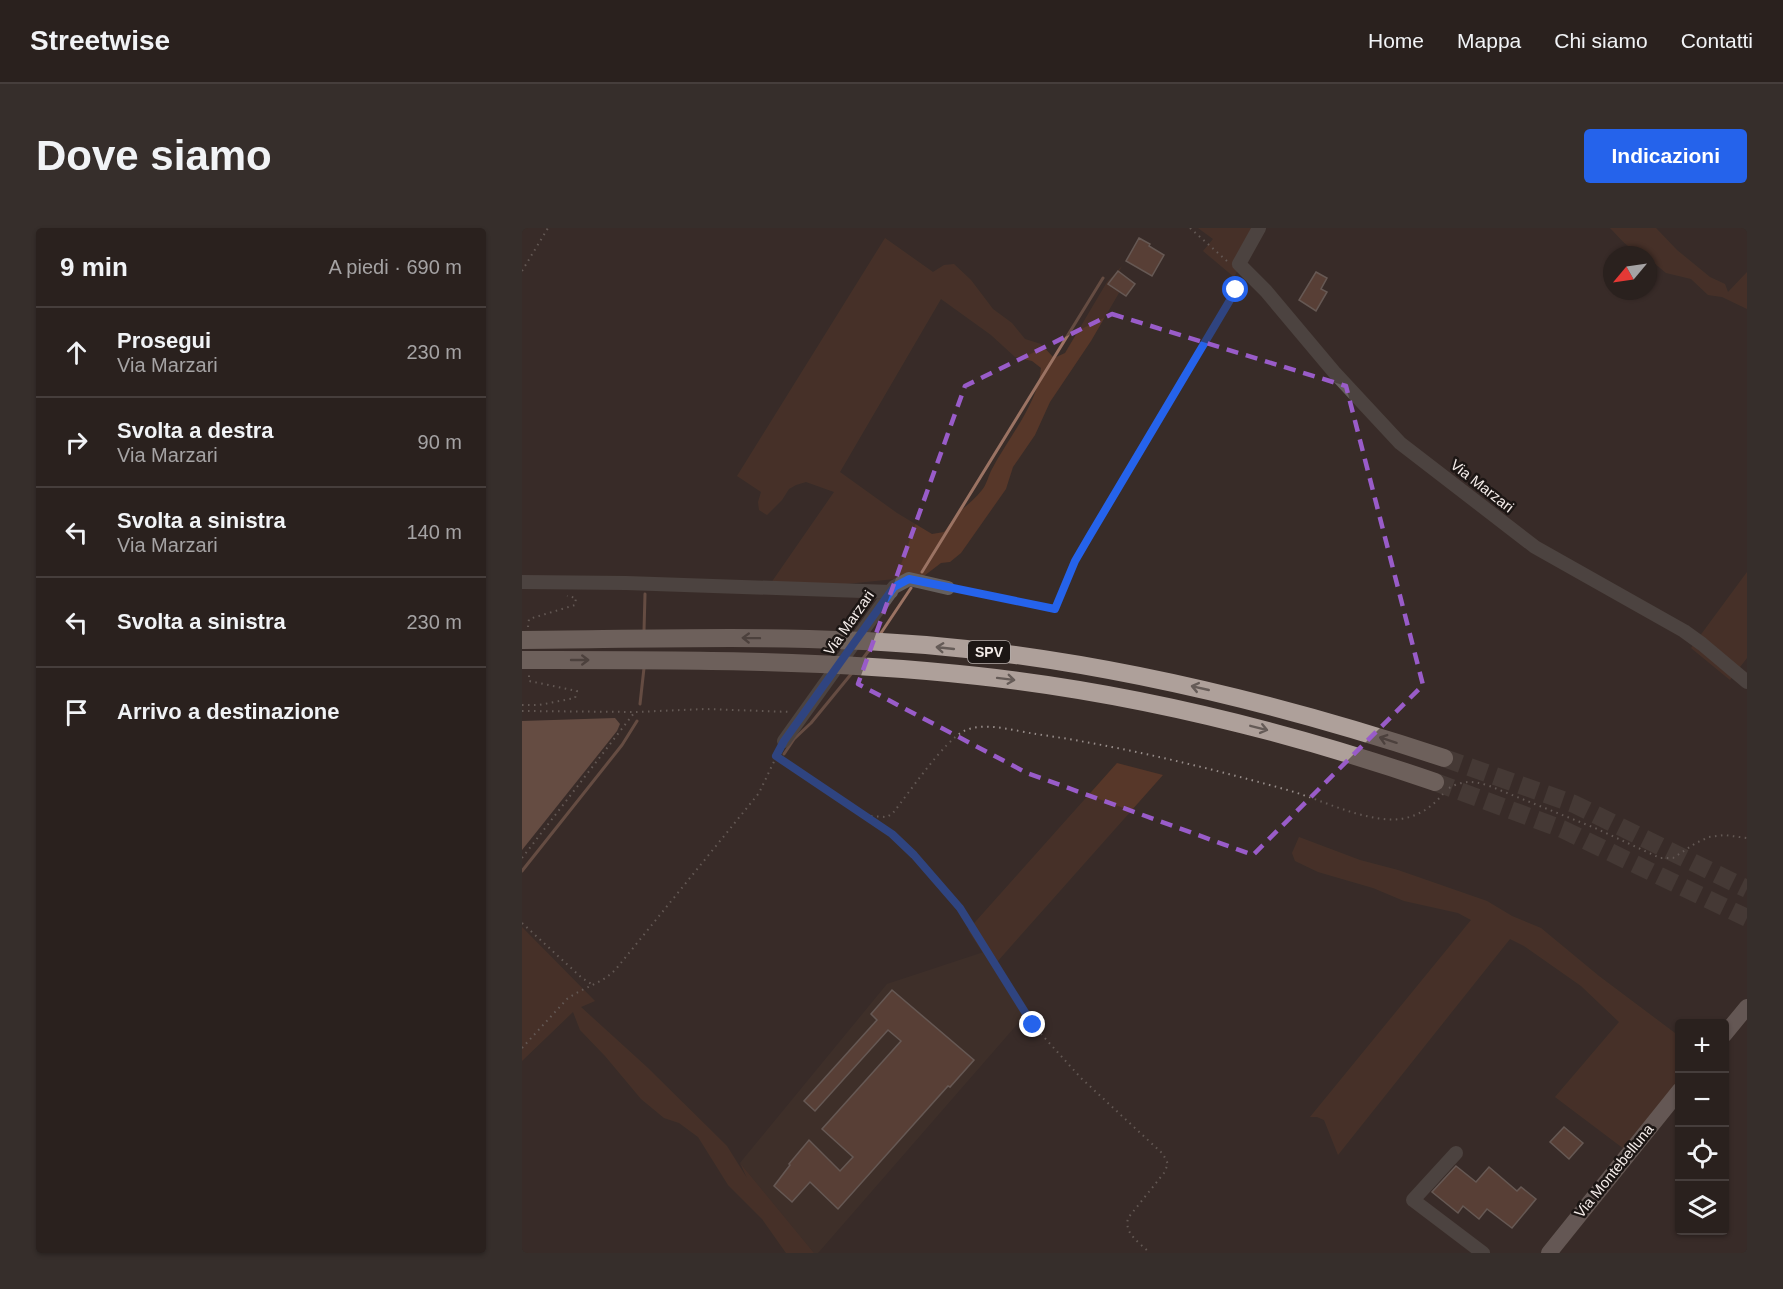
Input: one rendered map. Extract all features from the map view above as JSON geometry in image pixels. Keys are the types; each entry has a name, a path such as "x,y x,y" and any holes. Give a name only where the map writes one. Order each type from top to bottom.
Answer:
{"highway":[{"name":"SPV","path":"525,633 787,639 926,645 1007,654 1200,688 1329,722 1444,758"},
{"name":"SPV","path":"525,668 639,659 808,662 1015,680 1120,697 1215,717 1316,744 1435,782"}],"main road":[{"path":"1729,1030 1747,1006"},
{"name":"Via Montebelluna","path":"1554,1251 1632,1147 1675,1096"}],"street":[{"path":"1239,264 1259,228"},
{"name":"Via Marzari","path":"1239,264 1266,291 1334,372 1400,443 1535,547 1684,631 1747,682"},
{"name":"Via Marzari","path":"784,741 894,587 909,579 948,588"},
{"path":"522,582 626,583 891,592"},
{"path":"1456,1153 1413,1200 1484,1253"}],"path":[{"path":"522,270 548,228"},
{"path":"948,588 1055,609 1089,537 1240,281 1239,264 1230,263 1220,257 1190,228"},
{"path":"525,633 529,619 575,605 576,598 566,596"},
{"path":"522,705 539,705 575,698 577,691 529,681 525,668"},
{"path":"522,711 635,712 705,709 775,710 803,714"},
{"path":"522,858 635,712"},
{"path":"865,816 887,817 893,813 950,741 966,730 982,726 1166,757 1385,820 1420,814 1433,807 1449,788 1461,781 1471,780 1595,828 1660,858 1673,858 1709,837 1724,835 1747,838"},
{"path":"522,1048 567,999 602,982 616,969 759,793 784,741"},
{"path":"776,756 892,834 936,879 960,908 1033,1025 1081,1078 1163,1154 1167,1164 1164,1173 1128,1218 1126,1224 1127,1232 1150,1253"},
{"path":"522,923 582,978 593,985"}],"highlighted area":[{"path":"1112,314 1346,386 1423,685 1253,855 1027,773 858,684 965,386"}],"shaded area":[{"path":"1198,228 1261,228 1234,277 1203,251 1213,239"},
{"path":"1610,228 1656,228 1677,250 1710,277 1725,284 1728,292 1747,272 1747,309 1722,297 1708,295 1691,279 1666,273 1657,266 1657,246 1628,246"},
{"path":"885,238 933,272 944,265 954,264 971,280 993,309 1012,323 1025,339 1041,344 1054,358 1065,353 1107,282 1122,266 1114,281 1123,286 1091,341 1050,402 1035,435 1013,467 1006,489 961,553 950,562 941,563 924,576 846,584 771,583 834,492 806,482 796,485 789,489 767,515 759,510 758,502 761,492 737,476","holes":["941,299 991,335 1015,357 1032,361 1041,368 1039,381 1028,408 992,469 984,488 956,515 944,532 932,534 897,513 840,472"]},
{"path":"1747,572 1747,658 1730,680 1691,648"},
{"path":"615,718 620,724 617,731 522,850 522,721"},
{"path":"1117,763 1163,775 997,962 990,950 983,953 968,930"},
{"path":"1299,837 1360,860 1398,870 1487,901 1512,916 1541,928 1599,976 1675,1033 1675,1094 1628,1152 1555,1097 1619,1022 1581,986 1524,946 1510,939 1338,1155 1324,1120 1310,1117 1471,920 1458,913 1404,901 1373,888 1318,872 1295,861 1292,853"},
{"path":"522,927 595,1001 581,1007 648,1068 727,1146 747,1178 740,1163 814,1253 786,1253 762,1219 728,1185 698,1137 679,1123 664,1118 641,1099 580,1030 573,1012 522,1061"},
{"path":"990,950 1027,1013 818,1253 814,1253 740,1163 887,984"}],"building":[{"path":"1139,238 1164,255 1152,276 1126,261"},
{"path":"1118,271 1135,284 1126,296 1108,284"},
{"path":"1316,272 1327,278 1321,289 1327,292 1316,311 1299,300"},
{"path":"892,990 974,1060 838,1209 810,1182 792,1202 774,1186 809,1140 840,1171 853,1157 822,1129 901,1041 888,1030 815,1111 804,1101 877,1020 871,1014"},
{"path":"1564,1127 1583,1143 1569,1159 1550,1142"},
{"path":"1456,1166 1476,1182 1489,1167 1517,1191 1521,1187 1536,1199 1512,1228 1487,1209 1479,1219 1463,1206 1458,1213 1432,1192"}],"waterway":[{"path":"922,572 1103,278"},
{"path":"879,636 911,588"},
{"path":"644,631 645,594"},
{"path":"861,661 870,649"},
{"path":"640,704 644,668"},
{"path":"784,754 794,739 811,723 852,673"},
{"path":"522,871 622,745 637,721"}],"tunnel":[{"path":"1444,758 1574,804 1747,889"},
{"path":"1435,782 1562,829 1747,918"}],"route":[{"path":"1033,1025 980,936 960,908 914,855 892,834 776,756 784,741 894,587 909,579 1055,609 1075,561 1236,290"}]}
